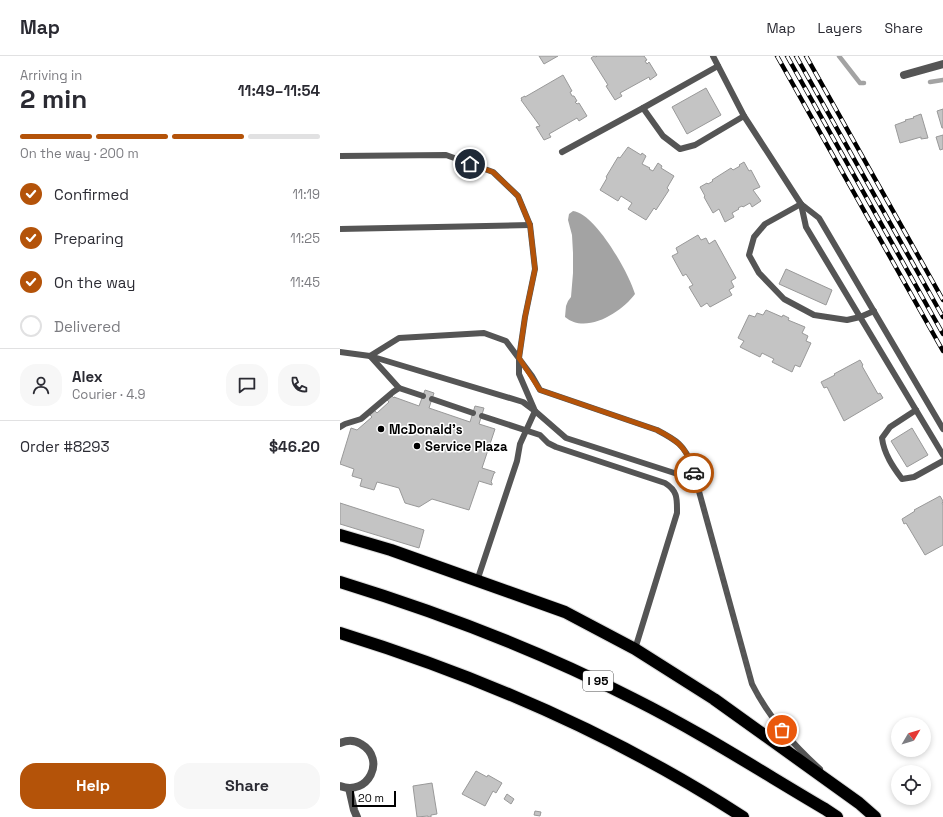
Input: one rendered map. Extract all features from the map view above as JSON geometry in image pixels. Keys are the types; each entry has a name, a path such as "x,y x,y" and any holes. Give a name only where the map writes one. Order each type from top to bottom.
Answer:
{"highway":[{"path":"340,535 391,550 565,612 635,649 714,699 859,803 875,817"},
{"name":"I 95","path":"340,582 434,613 529,650 586,675 683,725 838,817"},
{"path":"340,633 437,665 536,705 632,752 679,778 743,817"}],"street":[{"path":"904,75 943,64"},
{"path":"340,743 350,740 358,742 366,746 374,760 374,769 365,783 358,787 350,788 340,786"},
{"path":"350,788 356,817"}],"lane":[{"path":"713,56 744,116 800,204 806,227 943,455"},
{"path":"562,152 718,66"},
{"path":"643,108 663,136 680,149 696,145 744,116"},
{"path":"340,156 446,155 453,157 493,172 518,196 530,225 535,269 525,317 519,358 519,374 535,411 520,444 516,461 477,581"},
{"path":"800,204 819,218 943,429"},
{"path":"800,204 765,224 754,238 749,255 759,274 784,299 814,315 847,320 860,317 874,311"},
{"path":"340,229 530,225"},
{"path":"370,356 399,338 484,333 506,341 540,390 657,430 672,438 679,444 687,454 692,466 752,684 774,720 803,754 859,803"},
{"path":"340,352 370,356 523,402 566,438 696,480"},
{"path":"370,356 399,388 423,396"},
{"path":"340,427 361,418 399,388"},
{"path":"432,399 473,413"},
{"path":"916,410 890,428 882,438 883,448 902,479 914,477 943,461"},
{"path":"482,416 540,435 556,448 665,483 674,490 677,496 677,513 635,649"}],"shaded area":[{"path":"573,211 582,214 591,222 610,245 626,272 635,294 622,308 613,314 603,319 583,324 574,322 565,317 566,306 571,297 573,273 572,235 568,220 569,214"}],"building":[{"path":"539,56 558,56 544,64"},
{"path":"594,56 644,56 647,60 645,61 647,64 649,62 657,75 650,80 649,77 620,93 622,96 615,100 606,86 608,85 591,58"},
{"path":"563,75 572,91 570,92 572,96 574,96 577,101 575,102 577,104 579,103 587,116 579,121 577,118 549,134 551,137 544,140 536,127 540,126 521,98"},
{"path":"706,88 721,115 687,134 672,107"},
{"path":"943,109 943,128 942,128 937,111"},
{"path":"921,114 928,138 921,139 921,137 900,143 895,125"},
{"path":"943,135 943,149 940,150 936,137"},
{"path":"628,147 641,155 642,153 646,156 642,164 650,168 649,169 653,171 658,163 662,166 661,168 674,176 667,188 669,190 656,210 654,208 646,220 628,209 632,203 621,196 618,201 600,190 618,157 620,158"},
{"path":"744,162 749,171 751,170 760,187 753,190 761,201 752,207 750,203 738,208 739,209 732,213 734,217 725,222 719,209 713,213 700,187 713,181 712,180 731,168 733,170"},
{"path":"698,235 701,240 706,238 709,244 715,240 736,278 731,281 734,287 729,290 732,295 710,307 707,303 701,307 689,287 693,285 686,274 683,276 672,256 678,253 676,248"},
{"path":"786,269 832,290 826,305 779,284"},
{"path":"766,310 782,317 783,315 789,318 788,320 805,327 802,333 808,336 806,341 811,343 800,367 795,365 792,372 772,362 774,359 762,353 760,357 740,347 744,341 738,338 749,315 755,317 757,313 763,315"},
{"path":"860,360 878,394 880,393 883,398 844,421 827,387 824,388 821,382"},
{"name":"Service Plaza","path":"425,390 434,393 429,408 470,422 475,406 484,408 479,424 495,429 482,468 495,472 491,482 492,485 479,481 469,510 432,499 419,507 405,503 399,488 377,482 374,490 360,486 362,479 352,476 354,469 340,464 351,428 357,430 372,417 369,414 374,410 377,413 389,402 386,399 391,395 394,398 419,406"},
{"path":"912,428 928,455 907,467 891,441"},
{"path":"940,496 943,501 943,545 925,555 906,523 904,524 902,519 915,511 914,510"},
{"path":"340,503 424,530 419,548 340,524"},
{"path":"476,771 487,777 488,775 502,783 496,793 493,791 485,806 462,794"},
{"path":"432,783 437,814 431,815 431,817 417,817 413,786"},
{"path":"507,794 514,799 511,804 504,799"},
{"path":"535,811 541,812 540,816 534,815"}],"waterway":[{"path":"839,56 860,83 864,83"},
{"path":"930,82 943,80"}],"railway":[{"path":"777,56 943,351"},
{"path":"787,56 943,334"},
{"path":"796,56 943,317"},
{"path":"806,56 943,300"}],"way so far":[{"path":"694,473 752,684 767,711 782,730"}],"place":[{"name":"McDonald's","path":"381,429"},
{"name":"Service Plaza","path":"417,446"}],"route":[{"path":"470,164 493,172 518,196 530,225 535,269 525,317 519,358 540,390 657,430 672,438 685,450 694,473"}]}
